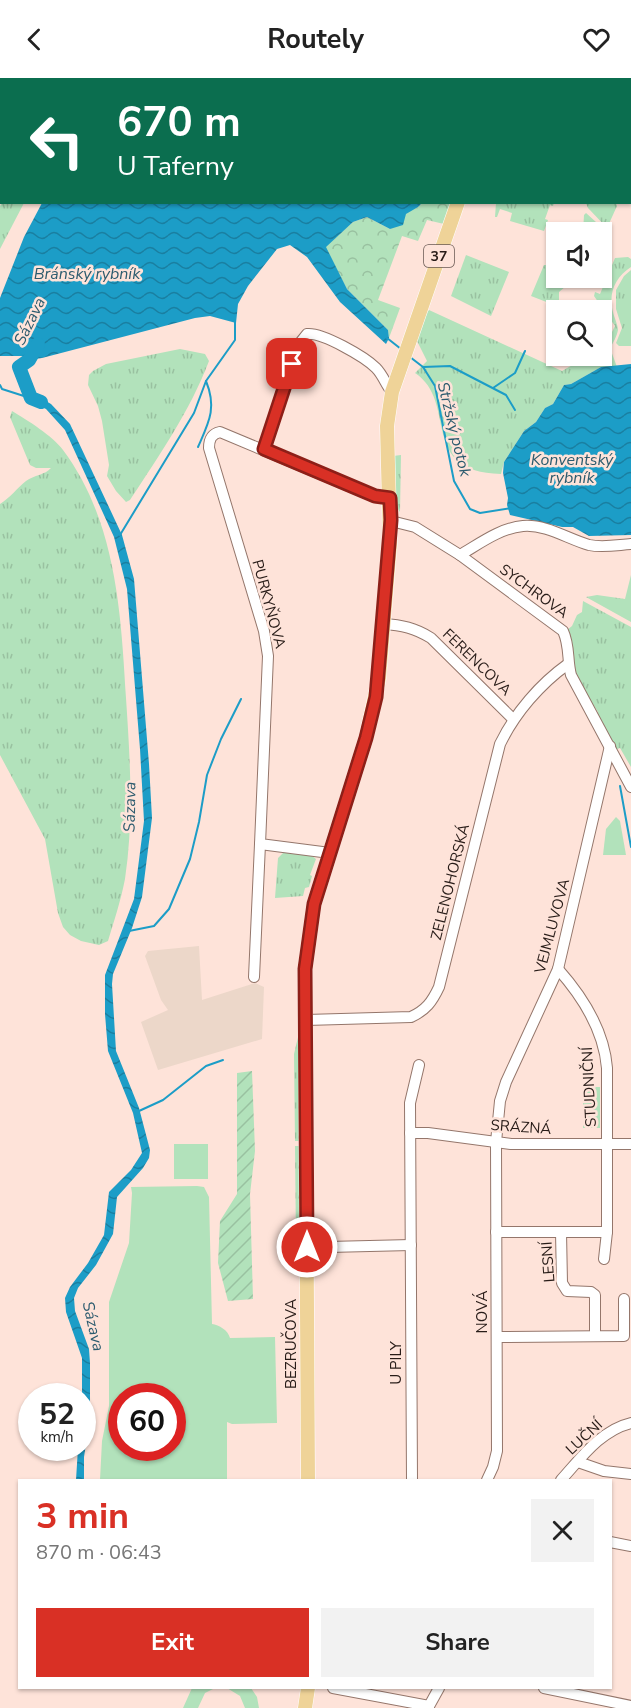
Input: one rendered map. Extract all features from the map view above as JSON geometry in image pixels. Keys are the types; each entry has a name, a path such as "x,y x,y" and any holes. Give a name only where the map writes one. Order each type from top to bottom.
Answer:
{"main road":[{"name":"37","path":"392,392 457,204"},
{"name":"BEZRUČOVA","path":"308,1479 305,969 314,904 372,712 379,678 391,520 387,426 392,392"},
{"path":"305,1708 308,1689"}],"street":[{"path":"390,498 375,496 264,449 299,344 307,334 319,335 367,361 375,368 392,392"},
{"name":"PURKYŇOVA","path":"254,978 268,656 264,631 209,448 212,435 220,432 264,449"},
{"name":"SYCHROVA","path":"391,520 415,526 460,555 563,631 569,650 568,663 571,675 631,787"},
{"path":"460,555 498,534 523,526 544,528 592,546 631,544"},
{"name":"FERENCOVA","path":"383,624 405,625 431,638 513,719"},
{"name":"ZELENOHORSKÁ","path":"306,1020 411,1017 431,1003 439,987 498,752 513,719 568,663"},
{"name":"VEJMLUVOVA","path":"496,1142 499,1108 504,1088 558,969 610,746"},
{"path":"260,844 330,853"},
{"name":"STUDNIČNÍ","path":"558,969 594,1021 603,1042 607,1068 607,1144"},
{"name":"U PILY","path":"412,1479 410,1103 419,1065"},
{"name":"SRÁZNÁ","path":"410,1133 428,1133 511,1144 631,1144"},
{"name":"NOVÁ","path":"487,1479 497,1451 496,1142"},
{"path":"604,1259 607,1232 607,1144"},
{"name":"LESNÍ","path":"496,1232 607,1232"},
{"name":"LESNÍ","path":"561,1232 561,1283 567,1291 591,1292 595,1295 595,1336"},
{"path":"287,1248 411,1245"},
{"path":"497,1337 624,1336 624,1299"},
{"name":"LUČNÍ","path":"562,1479 612,1430 631,1423"},
{"path":"578,1462 604,1471 631,1474"},
{"path":"612,1542 631,1546"},
{"path":"346,1689 383,1692 429,1707 438,1689"},
{"path":"549,1689 626,1706"}],"shaded area":[{"path":"199,946 202,1000 255,983 264,987 262,1039 158,1070 141,1022 168,1010 161,1000 145,956 148,951"}],"green space":[{"path":"1,204 23,204 0,249"},
{"path":"421,204 452,204 444,224 427,220 418,241 402,236 378,300 400,308 389,338 388,330 347,289 325,247 353,222 367,217 390,229 409,211"},
{"path":"496,204 554,204 550,205 544,231 510,221 512,213 500,209 495,217"},
{"path":"586,204 616,204 610,222 601,222"},
{"path":"586,213 596,222 584,222"},
{"path":"466,255 509,272 491,316 451,296"},
{"path":"628,257 631,259 631,267 617,281 611,300 597,300 594,296 595,292 600,294 602,288 612,288 612,265 615,258"},
{"path":"544,265 546,265 546,288 564,288 559,292 559,300 546,300 546,302 531,296"},
{"path":"631,270 631,346 619,346 616,343 622,328 616,309 616,290 624,276"},
{"path":"612,305 618,330 612,344 612,332 615,326 612,322"},
{"path":"429,310 546,364 546,366 562,371 571,366 612,366 612,353 617,367 601,367 571,384 564,385 553,404 545,408 536,422 524,431 504,462 501,474 475,470 458,461 448,449 435,401 428,386 415,373 427,361 416,339 421,321"},
{"path":"180,349 205,354 209,361 193,398 173,433 130,500 126,502 107,476 109,465 102,421 88,385 89,375 106,364"},
{"path":"12,411 53,439 81,478 105,537 118,600 129,743 130,834 125,879 119,903 108,941 99,945 81,941 70,935 63,927 58,913 45,839 0,755 0,504 26,481 51,468 36,468 30,465 10,417"},
{"path":"401,455 400,512 396,506 393,456"},
{"path":"631,575 631,622 586,597 597,595 625,599"},
{"path":"583,601 631,627 631,767 620,748 615,750 596,717 598,712 575,677 567,630 572,626 577,615 582,612"},
{"path":"616,817 620,821 626,855 603,855 606,829"},
{"path":"284,852 312,856 316,859 310,875 312,876 309,887 305,888 303,896 275,898 278,858"},
{"path":"306,913 301,1141 295,1141 294,1054 298,1037 300,961"},
{"path":"252,1071 255,1151 250,1194 253,1299 228,1301 218,1263 220,1221 237,1194 237,1073"},
{"path":"583,1087 600,1087 600,1128 583,1128"},
{"path":"174,1144 208,1144 208,1179 174,1179"},
{"path":"295,1146 301,1146 301,1240 296,1244"},
{"path":"131,1187 204,1187 209,1197 212,1324 223,1328 230,1338 275,1337 277,1423 232,1424 227,1422 227,1479 100,1479 102,1441 108,1411 108,1461 186,1461 186,1383 109,1383 109,1302 129,1243"},
{"path":"192,1689 213,1689 205,1693 198,1708 183,1708"},
{"path":"229,1689 252,1689 257,1697 259,1708 245,1708 240,1696"}],"water":[{"name":"Bránský rybník","path":"41,204 421,204 406,214 403,225 390,229 367,217 353,222 326,247 347,289 388,330 389,338 386,344 340,302 307,257 290,245 277,249 248,286 238,304 236,323 210,316 195,318 42,358 29,360 23,356 0,356 0,298 24,237"},
{"name":"Konventský rybník","path":"631,364 631,535 589,536 573,527 562,527 510,515 503,473 504,462 524,431 536,422 545,408 553,404 564,385 571,384 601,367"},
{"path":"25,393 34,394 51,404 70,424 122,535 134,579 152,818 142,897 113,974 112,984 116,1051 139,1108 150,1150 149,1158 143,1168 117,1197 113,1234 74,1298 75,1311 89,1349 90,1383 82,1383 82,1358 66,1312 65,1298 104,1235 109,1192 131,1170 142,1153 133,1113 108,1051 105,975 134,899 144,821 127,589 114,537 65,430 46,409 29,401"},
{"path":"77,1461 84,1461 84,1479 76,1479"}],"waterway":[{"path":"120,535 194,413 206,381 235,340 235,320"},
{"name":"Stržský potok","path":"387,338 401,349"},
{"name":"Sázava","path":"38,344 29,360 19,367 31,398 41,402"},
{"path":"493,388 515,373 525,351"},
{"name":"Stržský potok","path":"410,357 423,367 435,386 454,481 470,509 480,513 512,508"},
{"path":"423,367 450,366 506,395 515,410"},
{"path":"198,447 211,407 206,381"},
{"path":"0,385 2,389 27,397"},
{"path":"129,931 154,926 169,909 190,859 207,775 221,739 241,699"},
{"path":"620,786 631,847"},
{"path":"139,1111 163,1100 206,1066 223,1060"}],"route":[{"path":"292,364 264,449 375,496 390,498 391,520 376,697 366,738 314,904 307,949 305,969 307,1247"}]}
